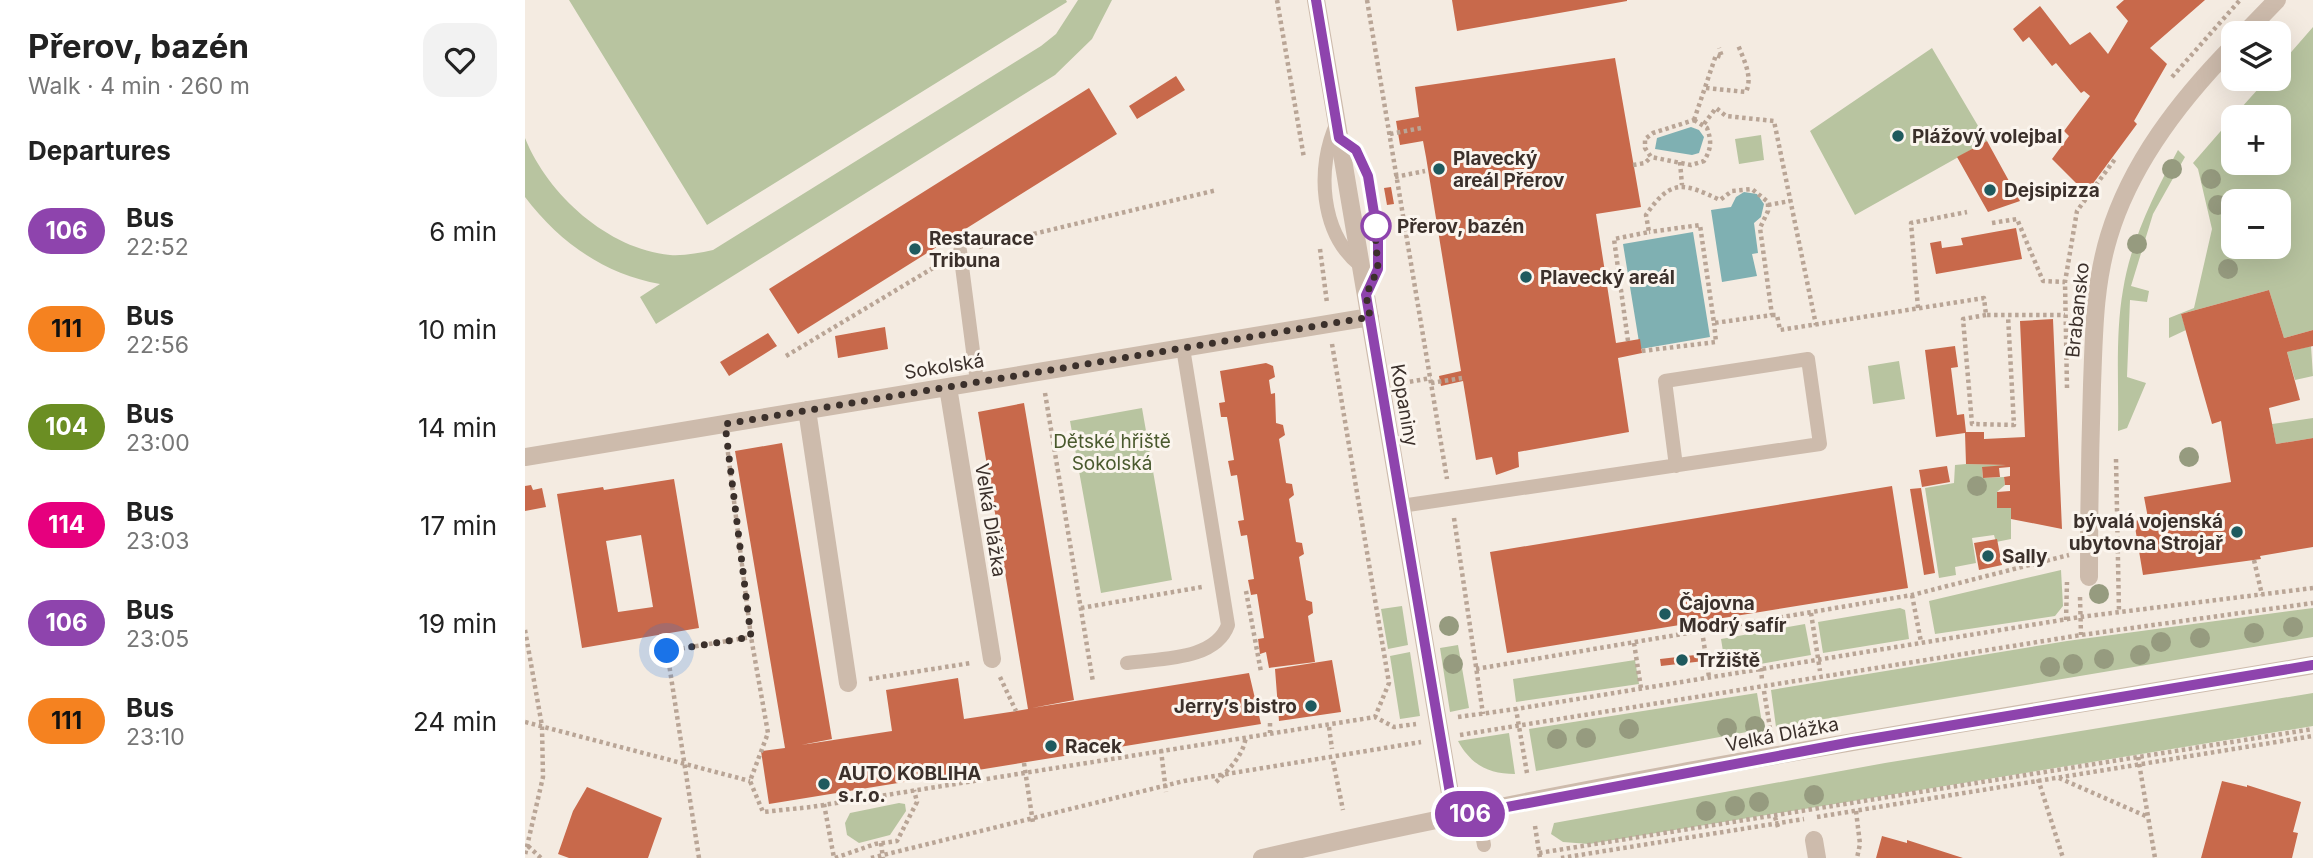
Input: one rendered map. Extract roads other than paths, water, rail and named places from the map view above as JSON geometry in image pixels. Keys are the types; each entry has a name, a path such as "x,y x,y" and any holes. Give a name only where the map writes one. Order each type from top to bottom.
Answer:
{"street":[{"name":"Kopaniny","path":"1316,0 1454,817"},
{"path":"2257,21 2277,0"},
{"name":"Brabansko","path":"2089,577 2094,307 2109,234 2149,150 2176,111 2221,60"},
{"name":"Sokolská","path":"525,457 1370,317"},
{"name":"Velká Dlážka","path":"948,387 992,660"},
{"path":"807,410 848,683"},
{"name":"Velká Dlážka","path":"1262,858 1478,812 1816,748 2313,664"}],"lane":[{"path":"1338,131 1356,150 1368,176 1378,238 1378,269 1366,295"},
{"path":"960,251 977,382"},
{"path":"1127,663 1212,647 1220,640 1228,625 1183,348"},
{"path":"1401,506 1677,466 1819,444 1808,359 1665,381 1677,466"},
{"path":"1478,812 1484,845"}],"water":[{"path":"1691,127 1699,130 1704,137 1699,153 1692,155 1655,149 1657,138"},
{"path":"1744,192 1757,194 1764,204 1761,217 1754,223 1758,253 1752,254 1757,276 1722,282 1711,210 1731,207 1736,197"},
{"path":"1693,232 1710,337 1629,351 1639,342 1623,244"}],"place":[{"name":"Plážový volejbal","path":"1898,136"},
{"name":"Plavecký areál Přerov","path":"1439,169"},
{"name":"Dejsipizza","path":"1990,190"},
{"name":"Přerov, bazén","path":"1376,226"},
{"name":"Restaurace Tribuna","path":"915,249"},
{"name":"Plavecký areál","path":"1526,277"},
{"name":"bývalá vojenská ubytovna Strojař","path":"2237,532"},
{"name":"Sally","path":"1988,556"},
{"name":"Čajovna Modrý safír","path":"1665,614"},
{"name":"Tržiště","path":"1682,660"},
{"name":"Jerry’s bistro","path":"1311,706"},
{"name":"Racek","path":"1051,746"},
{"name":"AUTO KOBLIHA s.r.o.","path":"824,784"}],"park label":[{"name":"Dětské hřiště Sokolská","path":"1112,452"}]}
